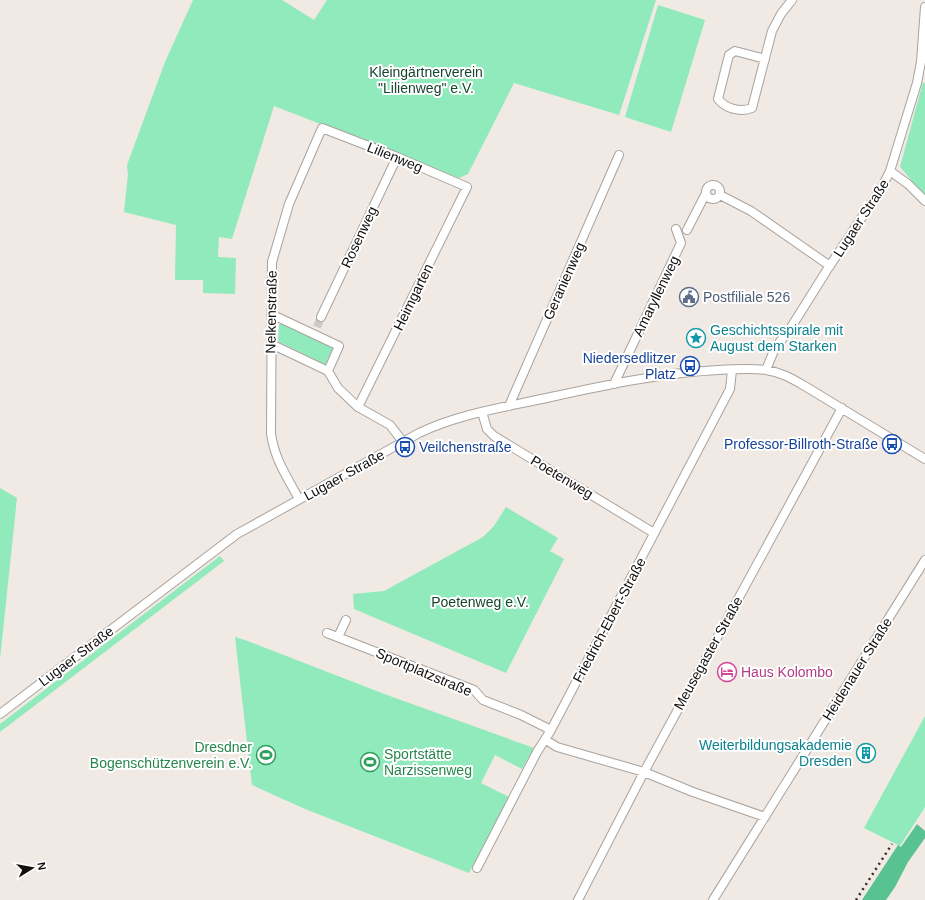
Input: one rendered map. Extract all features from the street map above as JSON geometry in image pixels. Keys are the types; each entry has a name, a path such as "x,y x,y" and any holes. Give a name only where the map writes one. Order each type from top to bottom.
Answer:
{"street":[{"path":"765,59 735,52 729,56 718,99 722,105 746,111 752,108 765,59 772,31 781,14 792,0"},
{"name":"Lugaer Straße","path":"0,714 237,534 438,424 509,406 614,384 676,373 766,370 776,348 790,329 882,187 890,171 917,83 921,62 925,7"},
{"name":"Lilienweg","path":"322,128 397,157 467,187"},
{"name":"Nelkenstraße","path":"299,499 276,459 272,446 272,262 290,204 322,128"},
{"name":"Geranienweg","path":"509,406 619,155"},
{"name":"Rosenweg","path":"321,317 397,157"},
{"path":"890,171 908,184 925,201"},
{"name":"Lugaer Straße","path":"687,230 706,195 706,188 712,185 719,188 720,195"},
{"name":"Heimgarten","path":"358,407 467,187"},
{"name":"Lugaer Straße","path":"706,195 709,199 714,200 720,195"},
{"name":"Lugaer Straße","path":"720,195 751,211 830,266"},
{"name":"Amaryllenweg","path":"614,384 681,243 676,229"},
{"path":"271,314 315,330 339,346 328,371"},
{"path":"271,344 328,371 338,388 358,407 390,425 403,442"},
{"name":"Friedrich-Ebert-Straße","path":"476,868 537,752 546,740 730,389 732,370"},
{"path":"766,370 789,377 925,459"},
{"name":"Meusegaster Straße","path":"578,900 644,772 842,408"},
{"name":"Poetenweg","path":"482,412 487,429 494,436 654,533"},
{"name":"Heidenauer Straße","path":"712,900 925,560"},
{"path":"338,637 346,620"},
{"name":"Sportplatzstraße","path":"327,633 474,690 483,700 522,715 551,730"},
{"path":"546,740 557,747 644,772 694,792 765,817"}],"green space":[{"name":"Kleingärtnerverein \"Lilienweg\" e.V.","path":"193,0 282,0 314,20 327,0 656,0 619,115 514,83 468,174 459,178 274,106 232,239 219,237 218,257 236,258 235,294 203,293 203,280 175,280 176,225 124,212 128,174 127,165 165,62"},
{"path":"658,5 705,20 671,132 625,117"},
{"path":"923,82 925,84 925,196 900,167"},
{"path":"280,324 284,324 331,346 333,351 328,362 325,364 322,363 279,342"},
{"path":"0,488 17,498 0,659"},
{"name":"Poetenweg e.V.","path":"506,507 558,538 550,551 564,559 506,673 354,609 353,594 384,591 483,537 494,526"},
{"path":"220,556 224,561 0,732 0,724"},
{"name":"Sportstätte Narzissenweg","path":"235,637 387,695 534,748 522,769 495,755 481,783 509,797 469,873 305,809 252,785"},
{"path":"925,716 925,807 900,846 864,828"},
{"path":"917,824 925,831 925,838 908,862 895,887 886,900 862,900 898,845 901,847"}],"tunnel":[{"path":"317,327 321,317"}],"railway":[{"path":"856,900 892,844"}],"place":[{"name":"Postfiliale 526","path":"689,297"},
{"name":"Geschichtsspirale mit August dem Starken","path":"696,338"},
{"name":"Niedersedlitzer Platz","path":"690,366"},
{"name":"Professor-Billroth-Straße","path":"892,444"},
{"name":"Veilchenstraße","path":"405,447"},
{"name":"Haus Kolombo","path":"727,672"},
{"name":"Weiterbildungsakademie Dresden","path":"866,753"},
{"name":"Dresdner Bogenschützenverein e.V.","path":"266,755"},
{"name":"Sportstätte Narzissenweg","path":"370,762"}]}
